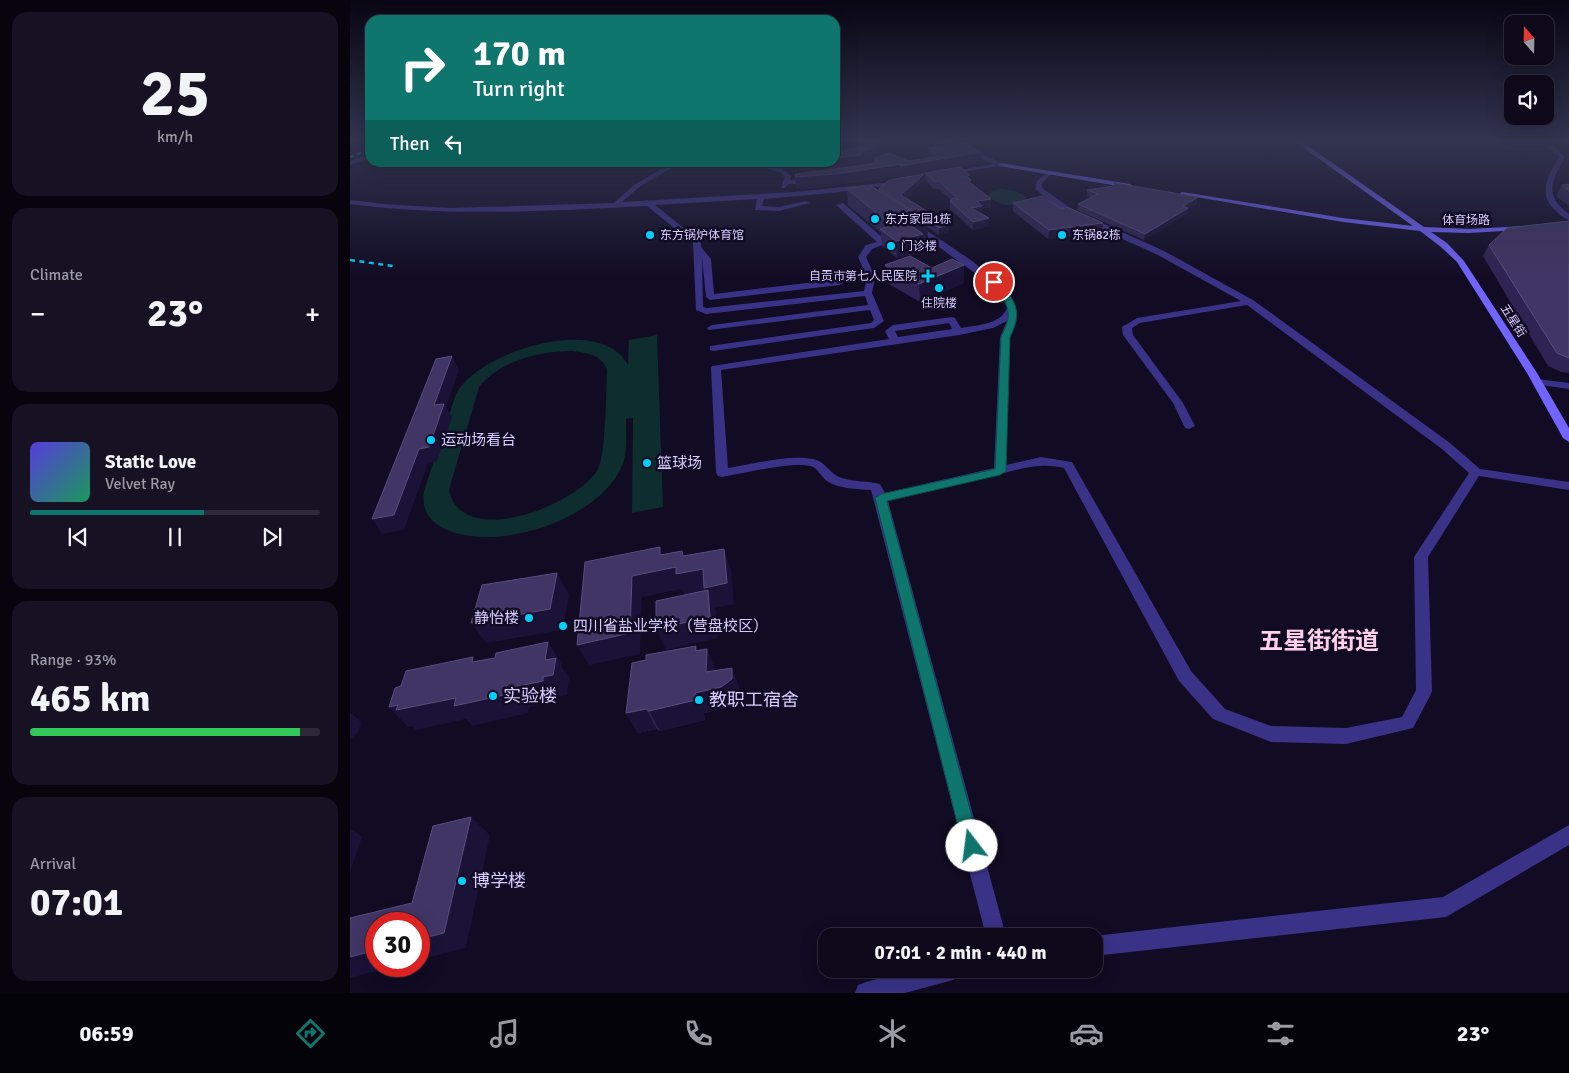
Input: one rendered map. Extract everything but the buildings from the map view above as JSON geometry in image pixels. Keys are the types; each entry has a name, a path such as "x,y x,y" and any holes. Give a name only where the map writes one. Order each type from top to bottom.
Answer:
{"main road":[{"name":"五星街","path":"1362,187 1444,245 1460,261 1538,382 1569,438"},
{"name":"体育场路","path":"1175,193 1379,226 1422,230 1484,232 1531,227"},
{"path":"1560,224 1569,222"}],"street":[{"path":"616,205 625,194 634,187"},
{"path":"776,197 783,187"},
{"path":"350,202 422,208 502,211 776,197 866,187"},
{"path":"1038,187 1060,206 1081,218 1161,253 1250,302 1446,446 1476,472 1569,486"},
{"path":"1547,187 1552,203 1569,218"},
{"path":"856,189 869,198"},
{"path":"760,198 758,208 766,210 806,203"},
{"path":"648,203 697,242 699,308 706,311 868,293"},
{"path":"840,205 882,242"},
{"path":"902,218 994,282 1003,292 1012,309 1013,323 1005,337 1000,471"},
{"path":"713,348 874,326 879,321 868,293 871,277 862,257 869,247 907,234"},
{"path":"698,248 707,259 710,297 840,282"},
{"path":"1189,426 1178,403 1128,335 1127,327 1137,321 1250,302"},
{"path":"712,328 874,307"},
{"path":"994,928 881,498 876,487 845,483 830,478 822,466 814,462 796,462 722,473 716,368 990,326 1004,319 1012,309"},
{"path":"1538,382 1569,386"},
{"path":"881,498 1000,471 1026,462 1052,460 1068,465 1185,676 1219,714 1271,734 1346,736 1407,723 1424,691 1421,557 1476,472"},
{"path":"1103,945 1446,908 1569,834"},
{"path":"866,993 920,978"}],"green space":[{"path":"1001,189 1016,191 1026,197 1026,200 1021,203 1006,205 996,202 988,196 991,191"},
{"path":"657,335 663,507 632,513 633,418 626,419 626,451 621,468 609,486 591,503 569,516 544,527 518,534 492,537 468,536 447,530 431,520 425,510 424,491 456,394 469,378 488,364 513,352 540,344 568,340 593,342 614,350 628,365 629,340","holes":["573,351 598,358 607,370 603,450 598,469 586,483 568,496 545,508 520,516 496,519 474,517 458,508 449,490 479,387 498,370 522,359 547,353"]}],"railway":[{"path":"350,260 393,266"}],"place":[{"name":"东方家园1栋","path":"875,219"},
{"name":"东方锅炉体育馆","path":"650,235"},
{"name":"东锅82栋","path":"1062,235"},
{"name":"门诊楼","path":"891,246"},
{"name":"自贡市第七人民医院","path":"928,276"},
{"name":"住院楼","path":"939,288"},
{"name":"运动场看台","path":"431,440"},
{"name":"篮球场","path":"647,463"},
{"name":"静怡楼","path":"529,618"},
{"name":"四川省盐业学校（营盘校区）","path":"563,626"},
{"name":"实验楼","path":"493,696"},
{"name":"教职工宿舍","path":"699,700"},
{"name":"博学楼","path":"462,881"}],"district":[{"name":"五星街街道","path":"1319,641"}],"route":[{"path":"972,846 881,498 978,478 1000,471 1005,337 1013,323 1012,309 1003,292 994,282"}]}
